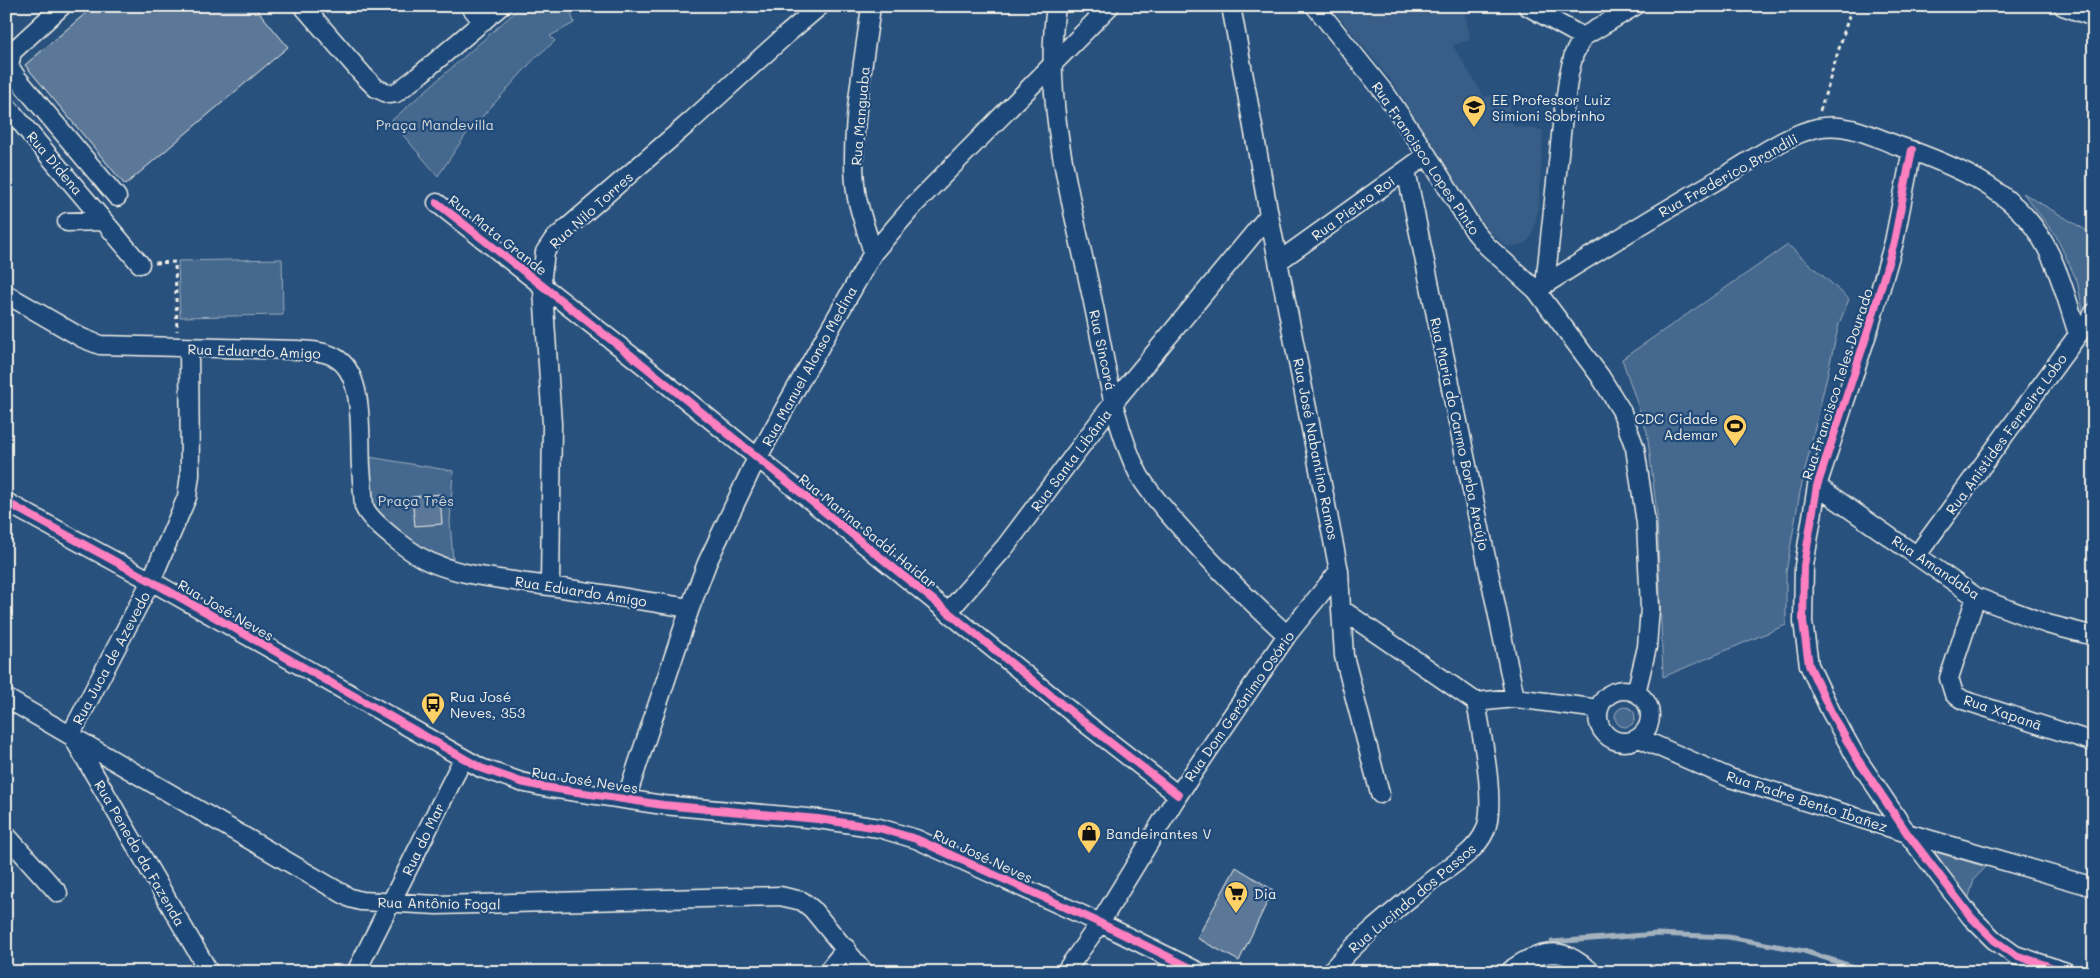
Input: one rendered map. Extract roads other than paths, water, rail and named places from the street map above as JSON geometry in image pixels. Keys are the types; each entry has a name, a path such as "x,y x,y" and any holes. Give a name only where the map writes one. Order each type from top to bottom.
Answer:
{"street":[{"path":"62,6 41,13 12,52 9,66 117,197"},
{"path":"303,6 376,88 389,94 396,93 417,77 501,6"},
{"path":"470,6 483,22"},
{"name":"Rua Nilo Torres","path":"550,586 552,424 542,265 545,252 553,240 691,122 820,6"},
{"name":"Rua Manguaba","path":"871,6 858,106 855,175 857,197 874,254"},
{"name":"Rua Sincorá","path":"1056,6 1052,35 1052,67 1058,133 1114,402 1128,450 1140,476 1160,504 1206,556 1287,636"},
{"name":"Rua Manuel Alonso Medina","path":"626,800 690,608 707,563 758,458 818,348 874,254 915,204 1110,6"},
{"name":"Rua José Nabantino Ramos","path":"1231,6 1269,215 1339,571 1344,656 1380,794"},
{"name":"Rua Francisco Lopes Pinto","path":"1315,6 1388,97 1475,232 1487,246 1540,288 1621,410 1635,448 1646,523 1650,608 1647,646 1636,693"},
{"path":"1527,6 1583,37"},
{"path":"1540,288 1569,74 1574,54 1583,37 1635,6"},
{"path":"2063,6 2094,17"},
{"name":"Rua Didena","path":"6,105 140,264"},
{"name":"Rua Frederico Brandili","path":"1540,288 1656,215 1784,141 1814,128 1845,126 1912,150 1983,182 2023,214 2044,242 2062,286 2078,334"},
{"name":"Rua Francisco Teles Dourado","path":"1912,150 1891,252 1870,325 1817,486 1804,566 1803,622 1809,664 1831,712 1856,757 1907,833 1971,916 1994,940 2015,955 2066,972"},
{"name":"Rua Pietro Roi","path":"1279,261 1427,155"},
{"name":"Rua Maria do Carmo Borba Araújo","path":"1406,170 1515,698"},
{"name":"Rua Mata Grande","path":"437,203 543,287"},
{"name":"Rua Santa Libânia","path":"948,612 1005,547 1114,402 1269,215"},
{"path":"67,222 104,221"},
{"name":"Rua Marina Saddi Haidar","path":"543,287 758,458 1080,719 1178,795"},
{"name":"Rua Eduardo Amigo","path":"6,294 91,342 107,346 298,350 320,352 338,359 348,370 355,387 364,506 367,514 430,562 494,579 690,608"},
{"name":"Rua Anistides Ferreira Lobo","path":"1917,555 1994,453 2078,334 2092,319"},
{"name":"Rua Juca de Azevedo","path":"71,734 151,581 187,497 190,476 183,348"},
{"name":"Rua Amandaba","path":"1817,486 1976,597 2048,624 2094,636"},
{"name":"Rua José Neves","path":"6,502 151,581 481,768 520,782 626,800 818,819 878,828 916,839 1100,923 1199,972"},
{"name":"Rua Dom Gerônimo Osório","path":"1065,972 1100,923 1178,795 1287,636 1339,571"},
{"name":"Rua Xapanã","path":"1976,597 1949,678 1954,694 1963,700 2094,742"},
{"path":"1341,609 1476,702 1515,698 1599,709"},
{"path":"1628,690 1636,693 1644,699 1650,715 1645,732 1639,738 1630,742 1613,740 1600,727 1599,709 1603,700 1610,694 1618,691 1628,690"},
{"name":"Rua Antônio Fogal","path":"6,698 71,734 350,898 391,904 437,905 780,896 802,902 812,909 864,972"},
{"name":"Rua Lucindo dos Passos","path":"1330,972 1362,937 1469,851 1485,831 1488,798 1487,767 1476,702"},
{"name":"Rua Penedo da Fazenda","path":"71,734 209,972"},
{"name":"Rua Padre Bento Ibañez","path":"1639,738 1730,778 1907,833 2094,887"},
{"name":"Rua do Mar","path":"356,972 463,759"},
{"path":"6,836 58,893"},
{"path":"827,972 846,948"},
{"path":"1509,972 1530,960 1551,954 1563,954 1573,958 1592,972"}],"waterway":[{"path":"1552,942 1657,934 1728,937 1804,951 1869,972"}],"place":[{"name":"EE Professor Luiz Simioni Sobrinho","path":"1474,128"},
{"name":"CDC Cidade Ademar","path":"1735,447"},
{"name":"Rua José Neves, 353","path":"433,725"},
{"name":"Bandeirantes V","path":"1089,854"},
{"name":"Dia","path":"1236,914"}],"park label":[{"name":"Praça Mandevilla","path":"435,124"},
{"name":"Praça Três","path":"416,500"}]}
